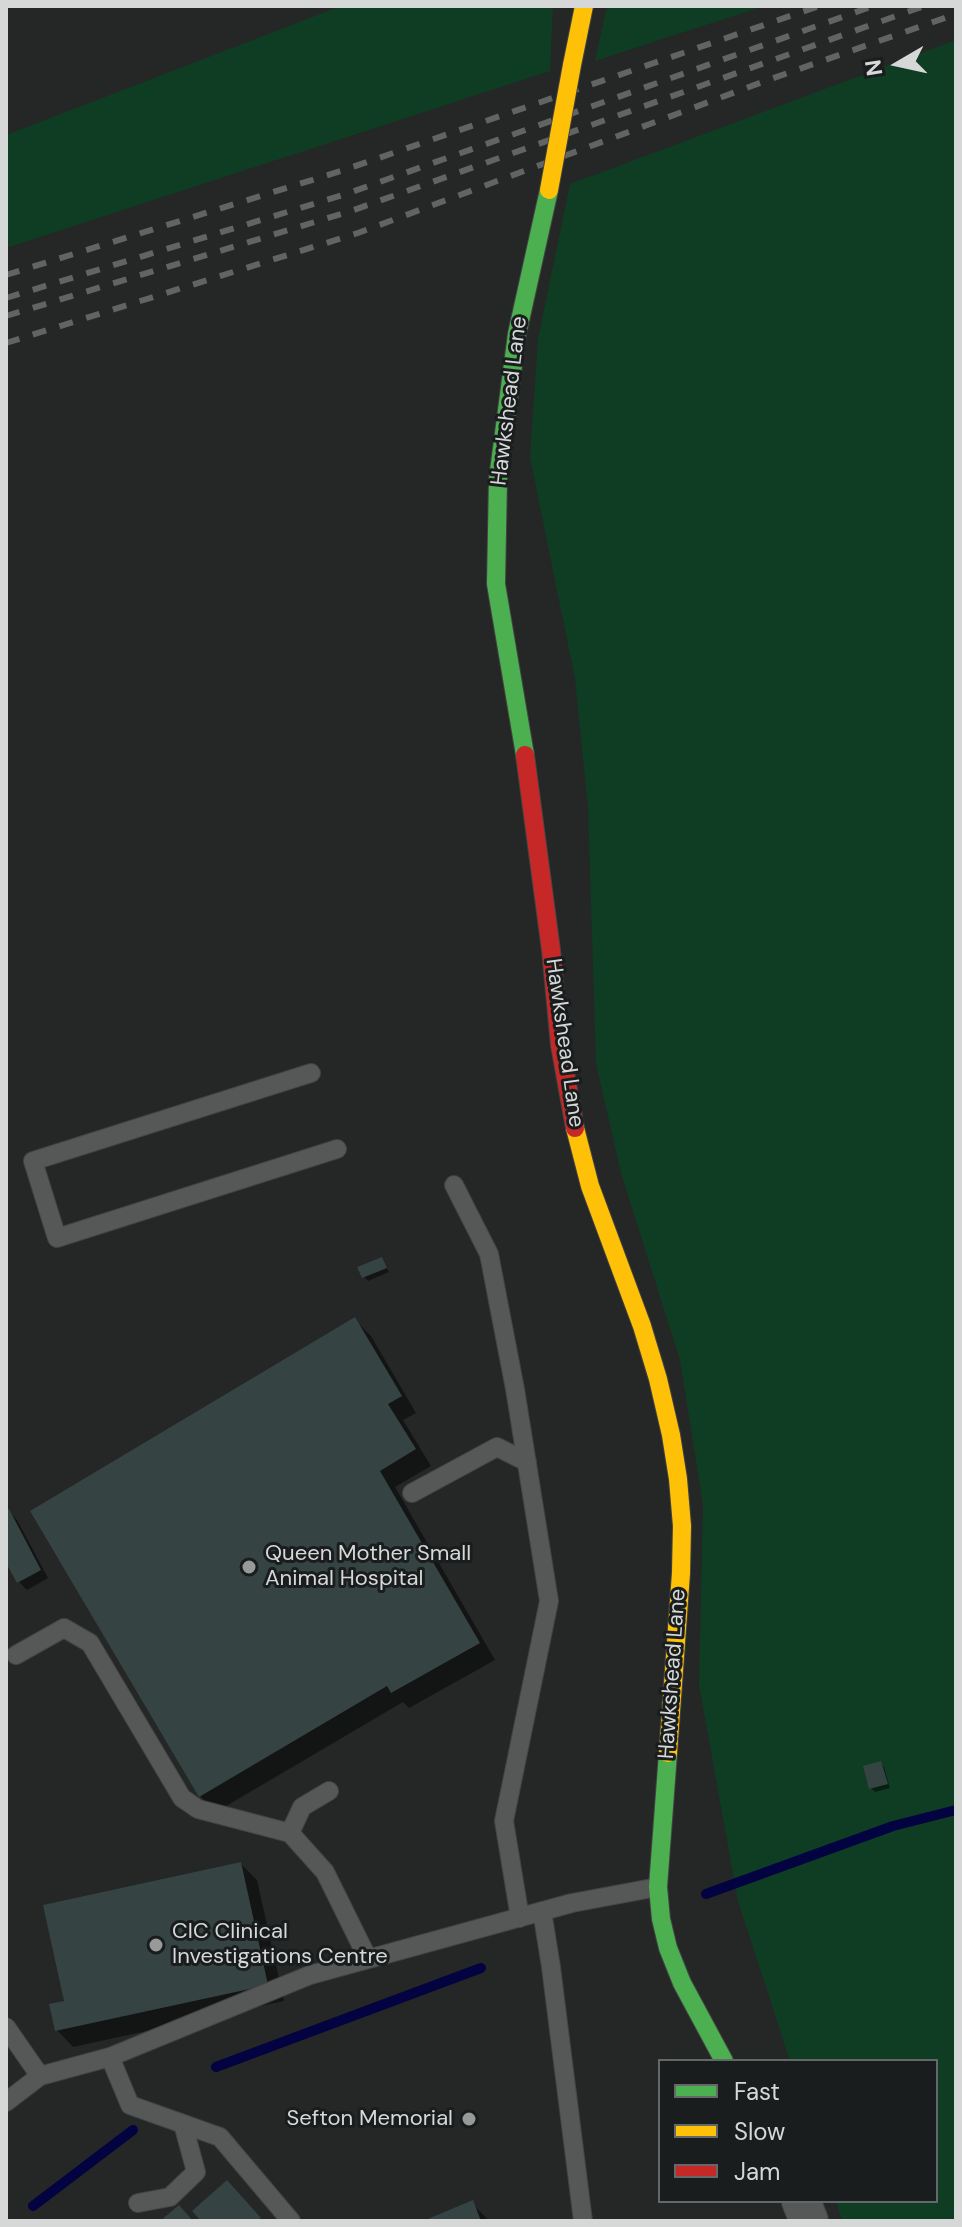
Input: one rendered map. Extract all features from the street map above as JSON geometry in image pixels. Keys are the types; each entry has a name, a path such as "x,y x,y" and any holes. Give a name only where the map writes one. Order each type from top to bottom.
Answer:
{"street":[{"name":"Hawkshead Lane","path":"584,6 516,344 498,479 496,584 530,787 560,1045 572,1118 590,1186 642,1326 658,1379 678,1479 682,1526 681,1573 658,1887 668,1948 682,1983 723,2059"}],"lane":[{"path":"311,1073 33,1161 57,1238 337,1149"},
{"path":"454,1185 489,1254 527,1462 535,1566 549,1601 503,1790 504,1821 520,1918"},
{"path":"412,1493 497,1447 527,1462"},
{"path":"16,1655 64,1628 90,1643 182,1798 198,1809 290,1833 325,1872 368,1959"},
{"path":"290,1833 302,1807 329,1791"},
{"path":"6,2102 40,2076 110,2057 310,1975 572,1903 658,1887"},
{"path":"542,1911 583,2221"},
{"path":"6,2027 40,2076"},
{"path":"110,2057 130,2105 220,2137 291,2221"},
{"path":"138,2203 170,2197 196,2172 183,2124"}],"green space":[{"path":"341,6 553,6 550,71 6,248 6,135"},
{"path":"607,6 764,6 595,61"},
{"path":"956,40 956,2221 842,2221 837,2203 938,2203 938,2059 789,2059 738,1901 699,1685 703,1505 680,1360 621,1173 596,1063 588,807 575,679 530,457 538,339 570,184"}],"building":[{"path":"382,1257 387,1268 362,1278 357,1267"},
{"name":"Queen Mother Small Animal Hospital","path":"355,1317 402,1396 388,1404 416,1449 380,1471 480,1643 391,1693 387,1686 199,1797 30,1511"},
{"path":"9,1509 41,1570 17,1583 6,1563 6,1510"},
{"path":"881,1761 888,1784 869,1789 863,1766"},
{"name":"CIC Clinical Investigations Centre","path":"241,1862 268,1985 55,2031 49,2004 64,2001 43,1905"},
{"path":"227,2180 261,2218 257,2221 201,2221 192,2211"},
{"path":"473,2200 481,2221 423,2221"},
{"path":"179,2205 193,2221 160,2221"}],"waterway":[{"path":"706,1894 893,1826 956,1810"},
{"path":"216,2067 481,1968"},
{"path":"33,2206 133,2130"}],"railway":[{"path":"6,275 341,171 819,6"},
{"path":"6,298 346,194 873,6"},
{"path":"6,316 351,211 924,6"},
{"path":"6,343 358,233 765,81 956,14"}],"traffic: fast":[{"path":"525,755 496,584 498,479 517,334 549,190"},
{"path":"668,1753 658,1887 661,1919 682,1983 723,2059"}],"traffic: slow":[{"path":"572,65 584,6"},
{"path":"549,190 572,65"},
{"path":"575,1128 590,1186 642,1326 658,1379 678,1479 682,1526 681,1573 668,1753"}],"traffic: jam":[{"path":"525,755 551,950 560,1045 575,1128"}],"place":[{"name":"Queen Mother Small Animal Hospital","path":"249,1567"},
{"name":"CIC Clinical Investigations Centre","path":"156,1945"},
{"name":"Sefton Memorial","path":"469,2119"}]}
